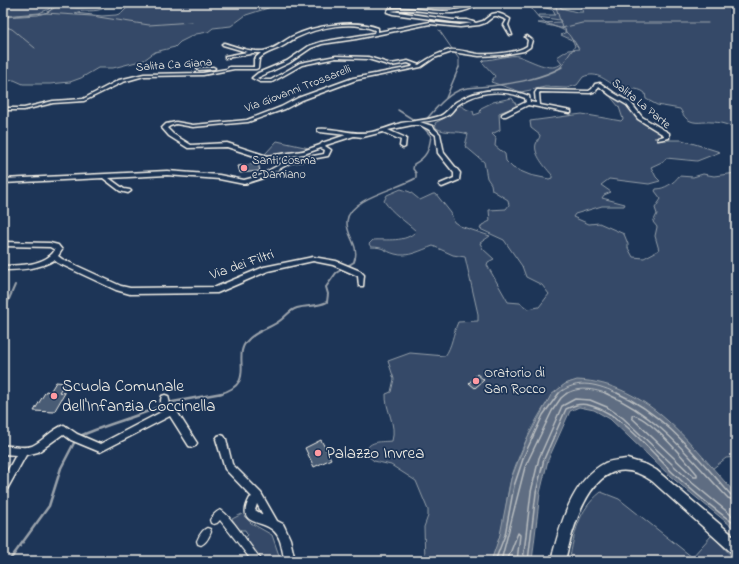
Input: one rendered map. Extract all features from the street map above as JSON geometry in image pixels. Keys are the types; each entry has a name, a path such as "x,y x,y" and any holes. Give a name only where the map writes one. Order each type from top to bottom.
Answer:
{"street":[{"path":"424,3 463,3"},
{"path":"478,3 471,8 459,11 389,11 472,22 475,24 472,25 483,24 493,14 510,20 506,25 511,34"},
{"name":"Via Giovanni Trossarelli","path":"416,66 408,62 391,65 364,58 328,57 301,64 274,80 260,82 255,79 256,76 288,62 316,44 430,23 472,25"},
{"path":"226,57 267,51 281,46 293,37 317,29 344,24 372,26 377,29 376,34"},
{"path":"416,66 420,66 433,57 452,51 479,55 502,54 525,49 529,46 528,38 520,38"},
{"path":"224,44 235,49 256,52"},
{"name":"Salita Ca Giana","path":"199,69 256,68 255,64 257,58 267,51"},
{"name":"Via Giovanni Trossarelli","path":"322,146 304,152 267,158 227,145 190,147 183,144 164,129 166,126 176,123 193,126 248,121 283,108 300,99 355,79 416,66"},
{"name":"Salita Ca Giana","path":"3,109 24,109 53,102 84,100 118,82 144,74 203,74 232,69"},
{"name":"Salita La Parte","path":"535,105 538,104 537,93 539,91 590,92 594,90 597,85 602,85 612,94 629,104 640,118 667,134 667,137 660,139"},
{"path":"320,130 353,135 366,135 415,122 422,122 447,114 457,104 463,102 468,96 480,92 497,91 515,93 527,97 528,103"},
{"path":"504,115 528,103 569,112"},
{"path":"422,122 438,135 440,153 457,173 457,179 442,185"},
{"path":"382,130 404,139 403,146"},
{"path":"3,181 176,174 219,177 244,182 261,176 288,162 326,155 328,150 322,146 324,144 353,135"},
{"path":"105,177 122,190 128,191"},
{"path":"3,244 53,245 58,250 55,257 31,265 3,268"},
{"name":"Via dei Filtri","path":"55,257 60,261 119,288 130,291 217,290 266,269 302,260 320,260 340,265 361,275 361,284"},
{"path":"3,450 23,452 34,450 52,435 64,429 77,438 100,448 167,405 192,443"},
{"path":"221,439 228,466 258,496 273,523 280,530 290,561"},
{"path":"3,488 23,452"},
{"path":"558,561 571,514 586,485 600,471 615,466 633,466 648,472 662,482 736,547"},
{"path":"253,501 250,508 253,515 260,520 273,523"},
{"path":"214,520 220,514 232,527 240,541 256,561"},
{"path":"201,541 207,532"}],"shaded area":[{"path":"3,3 54,3 51,4 49,9 39,13 3,16"},
{"path":"110,3 275,3 268,8 246,15 231,26 213,28 208,32 196,34 180,42 175,47 155,52 144,60 113,68 98,68 81,78 70,82 23,84 14,80 3,82 3,17 38,15 48,12 57,6 78,8 100,7 104,8 75,13 102,16 116,15 122,13 127,8 124,5"},
{"path":"545,3 559,3 561,8 583,12 580,6 582,3 736,3 736,128 718,123 690,121 685,117 680,109 657,105 646,99 645,93 642,91 618,87 598,76 593,75 583,77 577,85 567,88 545,87 521,92 491,82 495,76 482,62 484,60 507,56 518,56 540,65 552,67 558,66 562,63 557,57 568,50 579,49 574,41 561,35 566,32 565,29 538,23 561,22 560,20 538,17 538,15 555,15 553,10 539,6"},
{"path":"605,90 628,106 665,136 654,138 662,140 682,140 720,152 697,161 666,158 664,161 651,167 656,177 660,181 649,184 609,179 601,185 611,192 604,195 602,198 625,204 624,206 602,206 575,214 573,217 589,224 599,223 624,234 628,248 633,257 644,258 659,250 655,236 657,227 653,222 657,214 655,208 661,199 655,191 656,189 669,185 679,176 693,177 703,174 714,176 736,173 736,457 726,458 712,469 674,428 647,405 614,389 584,381 570,382 558,390 549,400 533,426 519,455 511,479 502,528 491,561 425,561 424,527 428,516 428,510 416,481 391,465 374,461 366,454 367,449 375,443 392,441 393,429 387,406 386,394 391,392 394,379 388,361 410,353 445,356 458,322 478,321 478,314 465,257 453,255 433,246 405,255 391,253 382,248 371,247 369,244 373,240 401,239 412,235 416,231 395,213 384,201 387,195 401,189 410,192 420,200 436,194 451,213 454,222 460,226 490,236 480,243 483,249 494,259 488,262 487,265 508,302 520,303 528,309 539,307 549,294 542,285 526,277 522,266 504,240 480,229 482,225 490,221 489,210 506,209 509,205 508,200 492,190 491,184 487,178 484,162 465,146 468,134 440,130 436,128 435,123 450,115 459,105 473,111 474,115 480,113 481,108 493,102 512,98 517,106 499,113 500,130 492,134 496,138 495,146 505,154 506,161 513,168 530,175 549,179 552,178 552,175 536,152 536,144 540,135 531,128 530,121 582,114 621,121 623,119 619,107"},
{"path":"277,141 309,148 278,156 265,154"},
{"path":"601,492 619,499 692,557 712,535 736,561 569,561 578,523 587,507"},
{"path":"242,514 251,523 272,535 281,561 261,561 243,539 248,535 245,530 240,530 232,519"}],"water":[{"path":"577,380 603,384 626,392 648,405 667,420 736,494 736,530 670,476 610,419 594,410 579,407 570,411 548,460 540,493 532,561 491,561 500,535 511,479 526,441 551,395 565,384"}],"building":[{"name":"Santi Cosma e Damiano","path":"258,163 260,171 240,173 238,166"},
{"name":"Oratorio di San Rocco","path":"477,374 484,380 475,388 469,383"},
{"name":"Scuola Comunale dell'Infanzia Coccinella","path":"56,382 65,383 59,392 65,393 54,412 34,411 46,391 50,392"},
{"name":"Palazzo Invrea","path":"321,440 331,459 314,467 305,448"}],"waterway":[{"path":"45,13 51,10 52,6 57,3"},
{"path":"528,3 540,18 562,29 572,39 575,46 560,68"},
{"path":"555,3 562,28 582,23 708,23"},
{"path":"3,17 45,13"},
{"path":"45,13 92,16 149,25 192,22"},
{"path":"3,26 12,29 35,48"},
{"path":"439,30 459,59 459,67"},
{"path":"446,98 459,67"},
{"path":"355,259 356,254 354,244 347,226 350,213 356,206 365,200 416,178 416,173 413,169 414,164 422,159 427,153 431,136 421,125 445,99 457,91 466,88 500,85 528,80 545,75 560,68"},
{"path":"398,110 417,122"},
{"path":"221,393 231,389 238,383 241,377 243,347 248,340 274,325 290,311 301,307 320,305 327,302 328,294 326,287 336,273 354,262 355,258"},
{"path":"3,313 15,285"},
{"path":"167,403 221,393"},
{"path":"78,437 163,405"},
{"path":"9,561 49,506 61,468 75,441"}],"place":[{"name":"Santi Cosma e Damiano","path":"244,168"},
{"name":"Oratorio di San Rocco","path":"476,381"},
{"name":"Scuola Comunale dell'Infanzia Coccinella","path":"54,396"},
{"name":"Palazzo Invrea","path":"318,453"}]}
